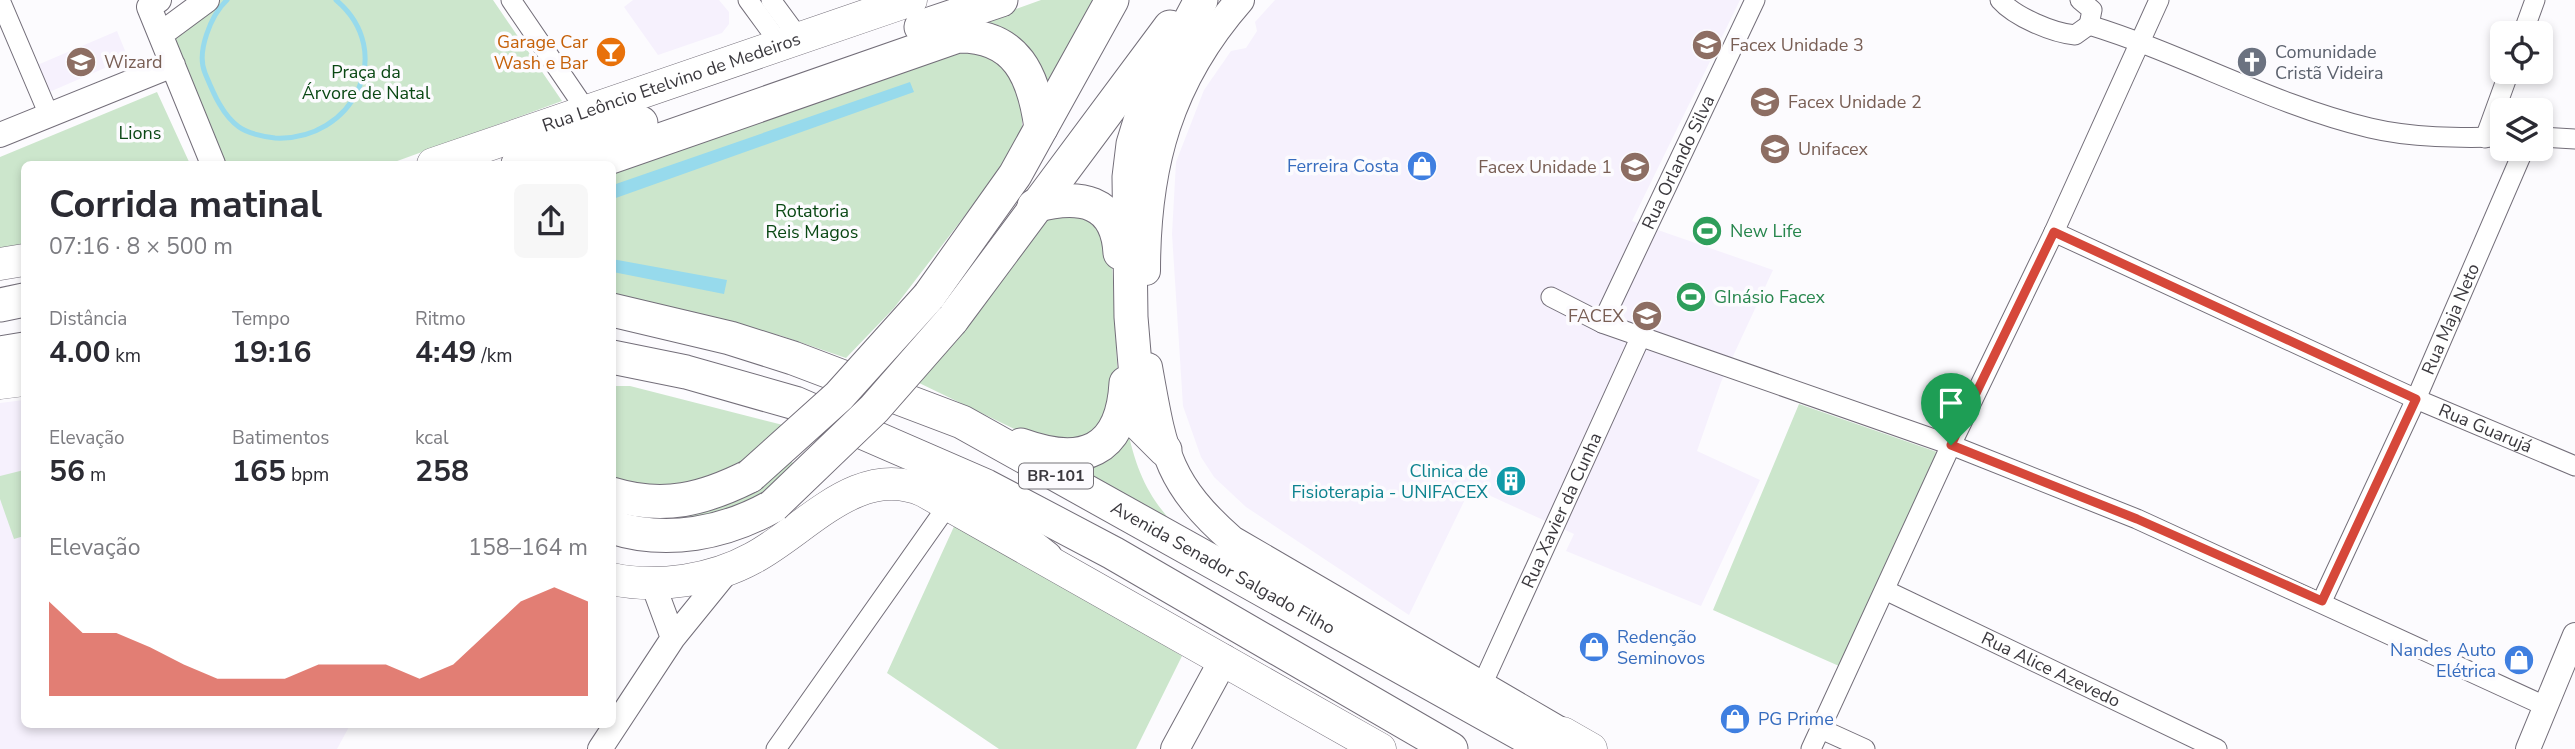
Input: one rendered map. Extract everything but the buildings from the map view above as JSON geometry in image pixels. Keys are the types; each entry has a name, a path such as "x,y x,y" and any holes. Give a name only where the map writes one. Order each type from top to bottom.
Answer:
{"highway":[{"path":"527,161 1001,0"},
{"path":"616,495 648,502 681,501 713,494 750,476 839,396 929,296 1015,175 1112,0"},
{"path":"616,528 656,536 694,534 724,528 773,506 874,409 952,320 1153,46 1194,0"},
{"path":"1163,442 1140,425 1131,317 1129,177 1133,144 1144,108 1201,0"},
{"path":"600,161 958,36 980,36 998,42 1016,57 1037,98 1041,128"},
{"path":"962,422 1041,452 1076,454 1095,449 1110,438 1120,422 1126,378 1119,232 1108,215 1088,202 1054,201 1034,206"},
{"path":"0,305 21,301"},
{"name":"Avenida Senador Salgado Filho","path":"616,311 730,338 793,358 962,422 1260,591 1478,695 1567,744"},
{"path":"0,353 21,350"},
{"name":"BR-101","path":"616,358 795,403 986,486 1113,553 1451,749"},
{"path":"616,372 660,367"},
{"path":"927,461 965,496 1046,558"}],"main road":[{"name":"Rua Leôncio Etelvino de Medeiros","path":"442,161 911,0"},
{"name":"Avenida Senador Salgado Filho","path":"1240,0 1200,53 1179,90 1163,128 1152,175 1146,239 1148,366 1170,467 1190,497 1232,540 1478,695"},
{"path":"0,264 21,260"},
{"path":"0,383 21,380"},
{"path":"616,579 653,584 695,578 730,569 752,559 837,501 863,488 905,483 1046,558 1380,749"},
{"path":"1175,749 1233,664"},
{"path":"1193,749 1233,664"}],"street":[{"path":"0,0 49,115"},
{"path":"160,34 207,0"},
{"path":"511,0 586,110"},
{"path":"748,0 790,41"},
{"path":"771,0 790,41"},
{"name":"Rua Orlando Silva","path":"1602,323 1755,0"},
{"path":"2000,0 2017,14 2075,35 2089,25 2092,10 2080,0"},
{"path":"1811,749 1951,445 2054,232 2159,0"},
{"path":"2527,21 2535,0"},
{"path":"151,2 160,34 212,161"},
{"path":"2089,25 2141,41 2341,120 2405,134 2490,137"},
{"path":"0,135 173,65"},
{"path":"2553,138 2575,139"},
{"name":"Rua Maja Neto","path":"2322,601 2416,399 2519,161"},
{"name":"Rua Guarujá","path":"2054,232 2416,399 2575,466"},
{"path":"1551,297 1602,323 1951,445 2137,519 2322,601 2545,706"},
{"name":"Rua Xavier da Cunha","path":"1478,695 1641,336"},
{"path":"776,749 948,505"},
{"path":"616,725 673,638 730,569"},
{"path":"653,584 673,638"},
{"name":"Rua Alice Azevedo","path":"1885,590 2217,749"},
{"path":"2528,749 2575,635"},
{"path":"600,749 614,728"},
{"path":"1821,729 1865,749"}],"shaded area":[{"path":"633,0 719,0 729,12 729,24 722,33 658,55 624,7"},
{"path":"1275,0 1740,0 1632,221 1773,270 1721,382 1697,451 1760,480 1701,606 1566,551 1574,534 1471,487 1409,615 1246,507 1214,477 1201,457 1183,406 1172,234 1176,162 1204,90 1231,51 1246,48 1257,31 1255,22"},
{"name":"Wizard","path":"117,31 128,58 47,93 35,66"},
{"path":"21,400 21,728 348,728 337,749 0,749 0,403"}],"green space":[{"name":"Praça da Árvore de Natal","path":"218,0 493,0 562,101 397,161 224,161 171,32"},
{"path":"1041,0 1096,0 1045,100 965,27"},
{"name":"Rotatoria Reis Magos","path":"964,45 994,54 1011,74 1022,105 1022,130 1009,158 894,308 846,358 782,336 616,297 616,164"},
{"name":"Lions","path":"157,92 189,161 21,161 21,252 0,255 0,157"},
{"path":"1061,212 1101,225 1111,242 1119,403 1105,432 1054,448 915,381 1038,221"},
{"path":"616,386 630,386 783,425 752,459 685,491 616,482"},
{"path":"1799,404 1937,452 1839,666 1713,610"},
{"path":"1127,427 1147,488 1164,513 1188,538 1058,464"},
{"path":"786,458 796,465 753,500 707,520 658,525 629,510"},
{"path":"21,471 21,537 14,539 0,499 0,476"},
{"path":"957,520 1182,656 1136,749 999,749 887,673"}],"water":[{"path":"910,82 914,92 616,198 616,184"},
{"path":"616,260 727,280 724,294 616,273"}],"waterway":[{"path":"227,0 207,34 202,55 205,73 219,103 233,122 251,133 275,138 303,135 326,125 345,110 358,90 365,68 364,44 354,21 336,0"}],"place":[{"name":"Facex Unidade 3","path":"1707,45"},
{"name":"Garage Car Wash e Bar","path":"611,52"},
{"name":"Wizard","path":"81,62"},
{"name":"Comunidade Cristã Videira","path":"2252,62"},
{"name":"Facex Unidade 2","path":"1765,102"},
{"name":"Unifacex","path":"1775,149"},
{"name":"Ferreira Costa","path":"1422,166"},
{"name":"Facex Unidade 1","path":"1635,167"},
{"name":"New Life","path":"1707,231"},
{"name":"GInásio Facex","path":"1691,297"},
{"name":"FACEX","path":"1647,316"},
{"name":"Clinica de Fisioterapia - UNIFACEX","path":"1511,481"},
{"name":"Redenção Seminovos","path":"1594,647"},
{"name":"Nandes Auto Elétrica","path":"2519,660"},
{"name":"PG Prime","path":"1735,719"}],"route":[{"path":"2054,232 2416,399 2322,601 2137,519 1951,445 2054,232"}]}
